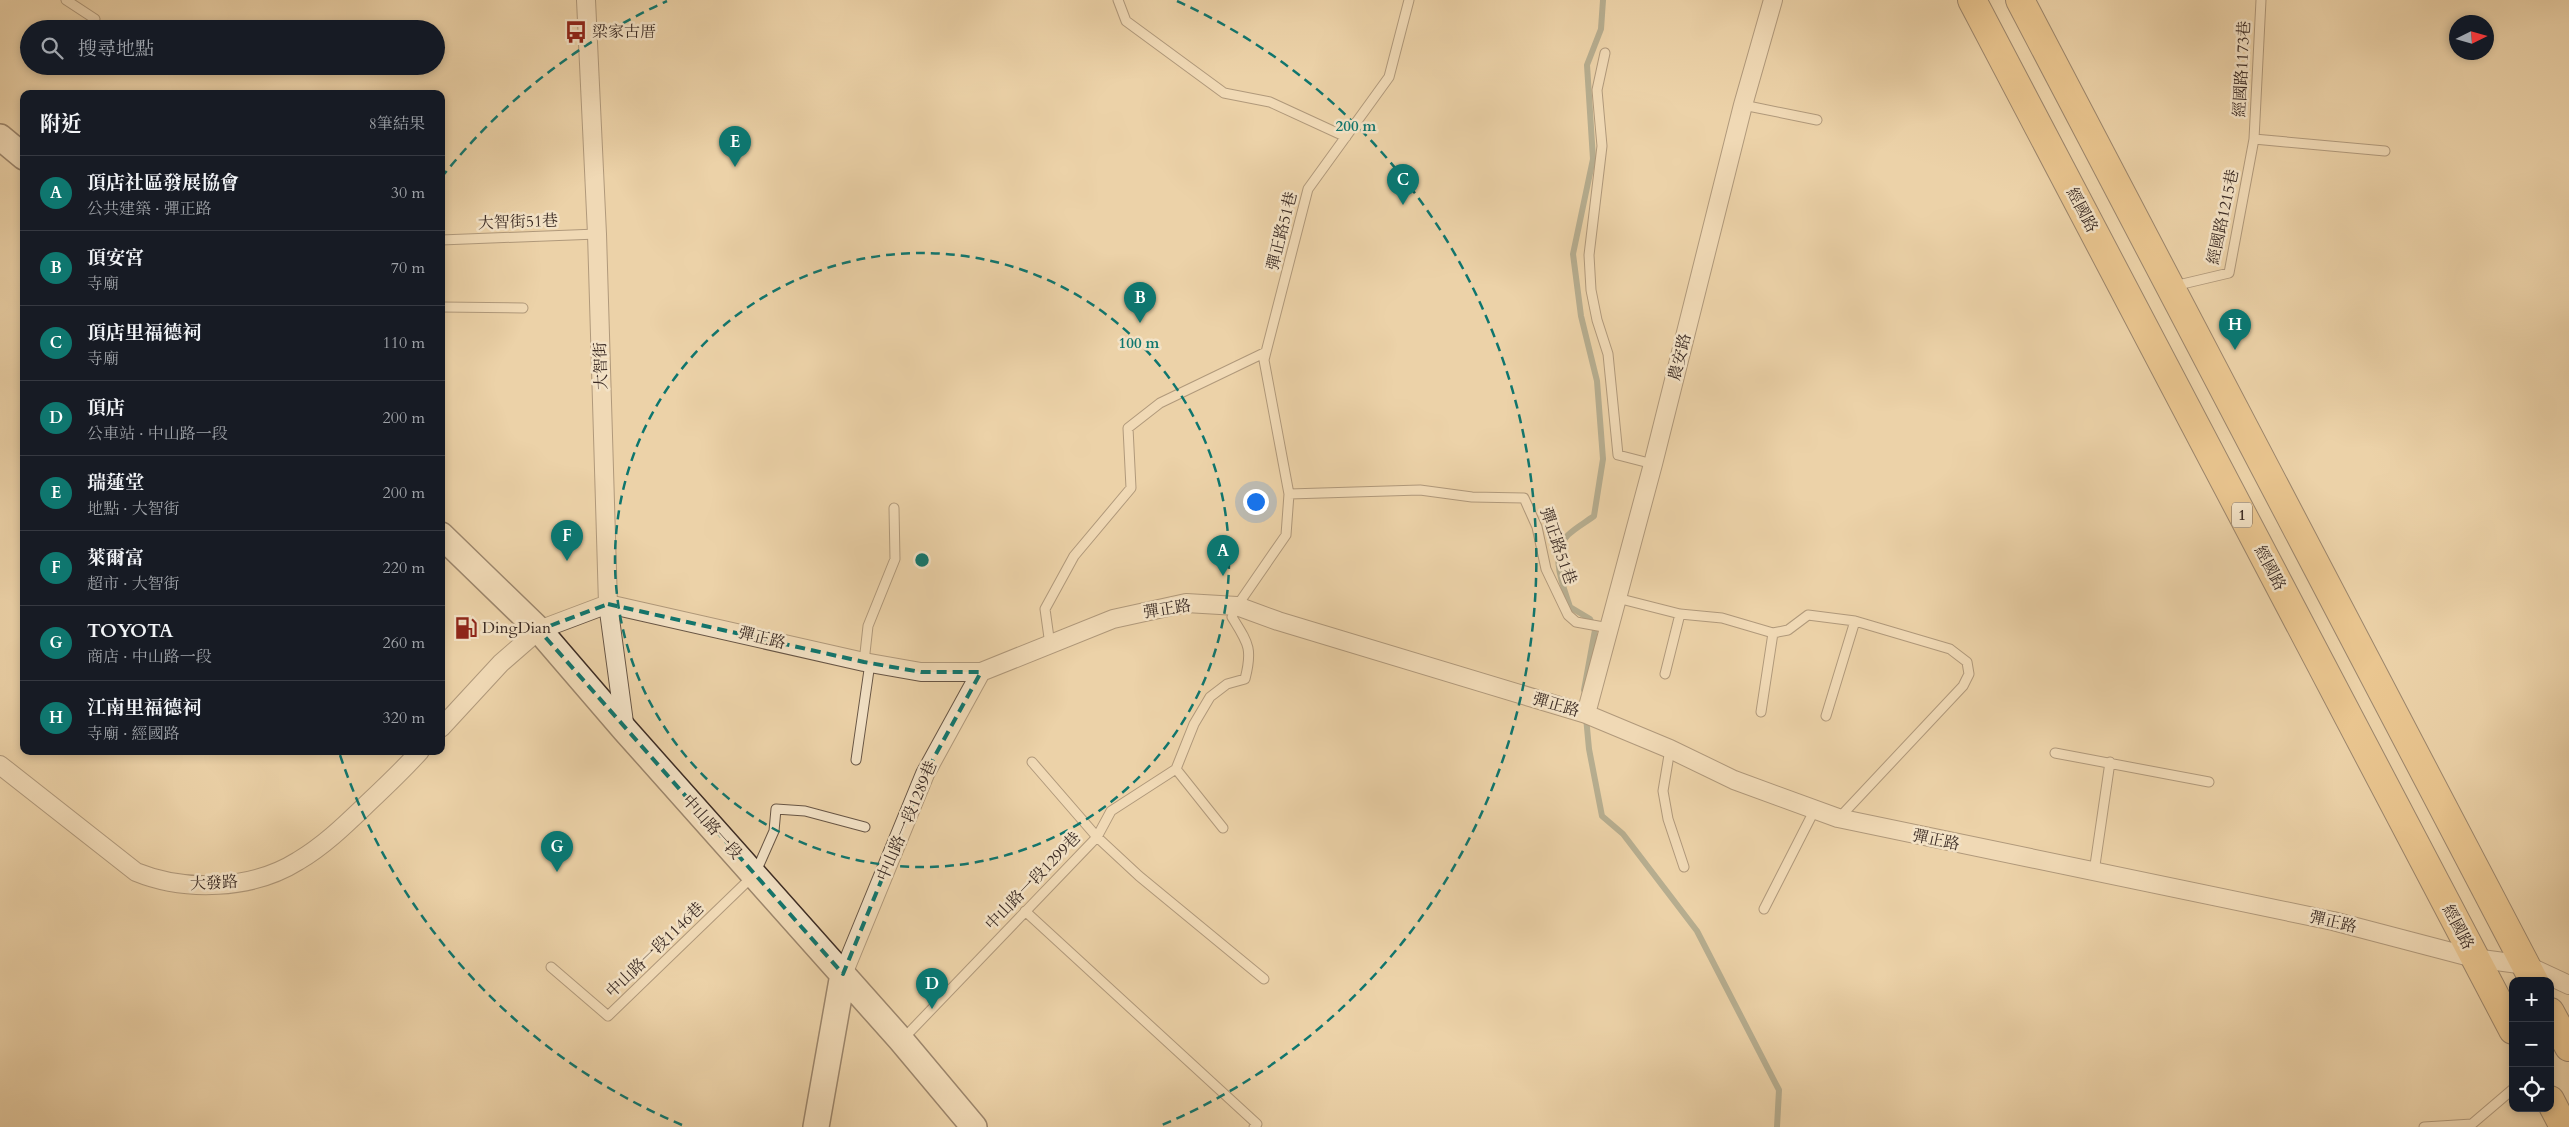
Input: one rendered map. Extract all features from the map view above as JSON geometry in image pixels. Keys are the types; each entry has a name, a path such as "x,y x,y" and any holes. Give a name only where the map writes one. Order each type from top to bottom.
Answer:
{"main road":[{"name":"經國路","path":"1972,0 2509,1023"},
{"path":"2020,0 2530,973"},
{"path":"2554,1019 2569,1047"},
{"path":"2554,1108 2564,1127"}],"street":[{"name":"大智街","path":"586,0 597,234 608,604 625,730"},
{"name":"農安路","path":"1586,714 1653,464 1743,105 1774,0"},
{"path":"0,137 20,154"},
{"name":"中山路一段","path":"445,539 540,630 625,730 902,1040 974,1127"},
{"name":"彈正路","path":"608,604 867,662 921,672 981,672 1113,619 1186,603 1237,606 1278,621 1586,714 1670,749 1734,780 1814,811 1838,818 2333,921 2569,985"},
{"path":"445,724 501,662 540,630 608,604"},
{"name":"中山路一段1289巷","path":"844,974 925,774 981,672"},
{"name":"大發路","path":"0,765 136,872 157,880 209,886 253,880 297,862 330,839 416,755"},
{"path":"816,1127 844,974"}],"lane":[{"path":"66,0 95,18"},
{"path":"1118,0 1126,21 1224,93 1270,102 1346,137"},
{"name":"彈正路51巷","path":"1237,606 1286,535 1289,494 1264,360 1308,189 1388,77 1409,0"},
{"name":"經國路1173巷","path":"2254,139 2260,0"},
{"path":"1605,52 1597,90 1602,146 1589,254 1591,290 1597,320 1608,354 1618,455 1653,464"},
{"path":"1743,105 1818,120"},
{"path":"2254,139 2385,151"},
{"name":"經國路1215巷","path":"2171,286 2229,273 2254,139"},
{"name":"大智街51巷","path":"445,240 597,234"},
{"path":"445,307 522,308"},
{"path":"1050,644 1045,609 1074,556 1131,488 1128,428 1160,403 1266,352"},
{"name":"彈正路51巷","path":"1289,494 1420,490 1472,497 1524,498 1537,526 1546,569 1568,615 1576,622 1609,628"},
{"path":"856,760 867,662 868,626 895,559 894,508"},
{"path":"1618,598 1680,614 1722,618 1772,633 1788,630 1808,616 1855,621 1950,649 1967,662 1969,674 1963,686 1838,818"},
{"path":"1032,762 1097,837 1110,811 1176,769 1194,724 1210,697 1226,684 1245,679 1249,665 1249,645 1232,617 1237,606"},
{"path":"1665,674 1680,614"},
{"path":"1826,716 1855,621"},
{"path":"1761,712 1772,633"},
{"path":"1670,749 1663,791 1668,819 1684,868"},
{"path":"2055,753 2209,782"},
{"path":"2094,872 2110,762"},
{"path":"1176,769 1223,828"},
{"path":"755,874 774,831 776,809 805,811 865,827"},
{"path":"1764,909 1814,811"},
{"name":"中山路一段1299巷","path":"902,1040 1097,837 1139,876 1264,979"},
{"name":"中山路一段1146巷","path":"551,967 608,1016 755,874"},
{"path":"1025,911 1257,1124 1254,1127"},
{"path":"2424,1127 2472,1124 2509,1092"}],"highlighted area":[{"path":"608,604 864,662 921,672 981,672 925,774 843,974 539,630"}],"waterway":[{"path":"1584,690 1595,630 1590,619 1570,607 1561,580 1558,560 1562,543 1568,535 1594,516 1603,459 1597,381 1581,316 1573,254 1593,159 1587,65 1601,29 1603,0"},
{"path":"1586,717 1589,749 1602,816 1623,834 1697,931 1779,1090 1777,1127"}],"place":[{"name":"梁家古厝","path":"576,32"},
{"name":"瑞蓮堂","path":"735,167"},
{"name":"頂店里福德祠","path":"1403,205"},
{"name":"頂安宮","path":"1140,323"},
{"name":"江南里福德祠","path":"2235,350"},
{"name":"萊爾富","path":"567,561"},
{"name":"頂店社區發展協會","path":"1223,576"},
{"name":"DingDian","path":"466,628"},
{"name":"TOYOTA","path":"557,872"},
{"name":"頂店","path":"932,1009"}]}
